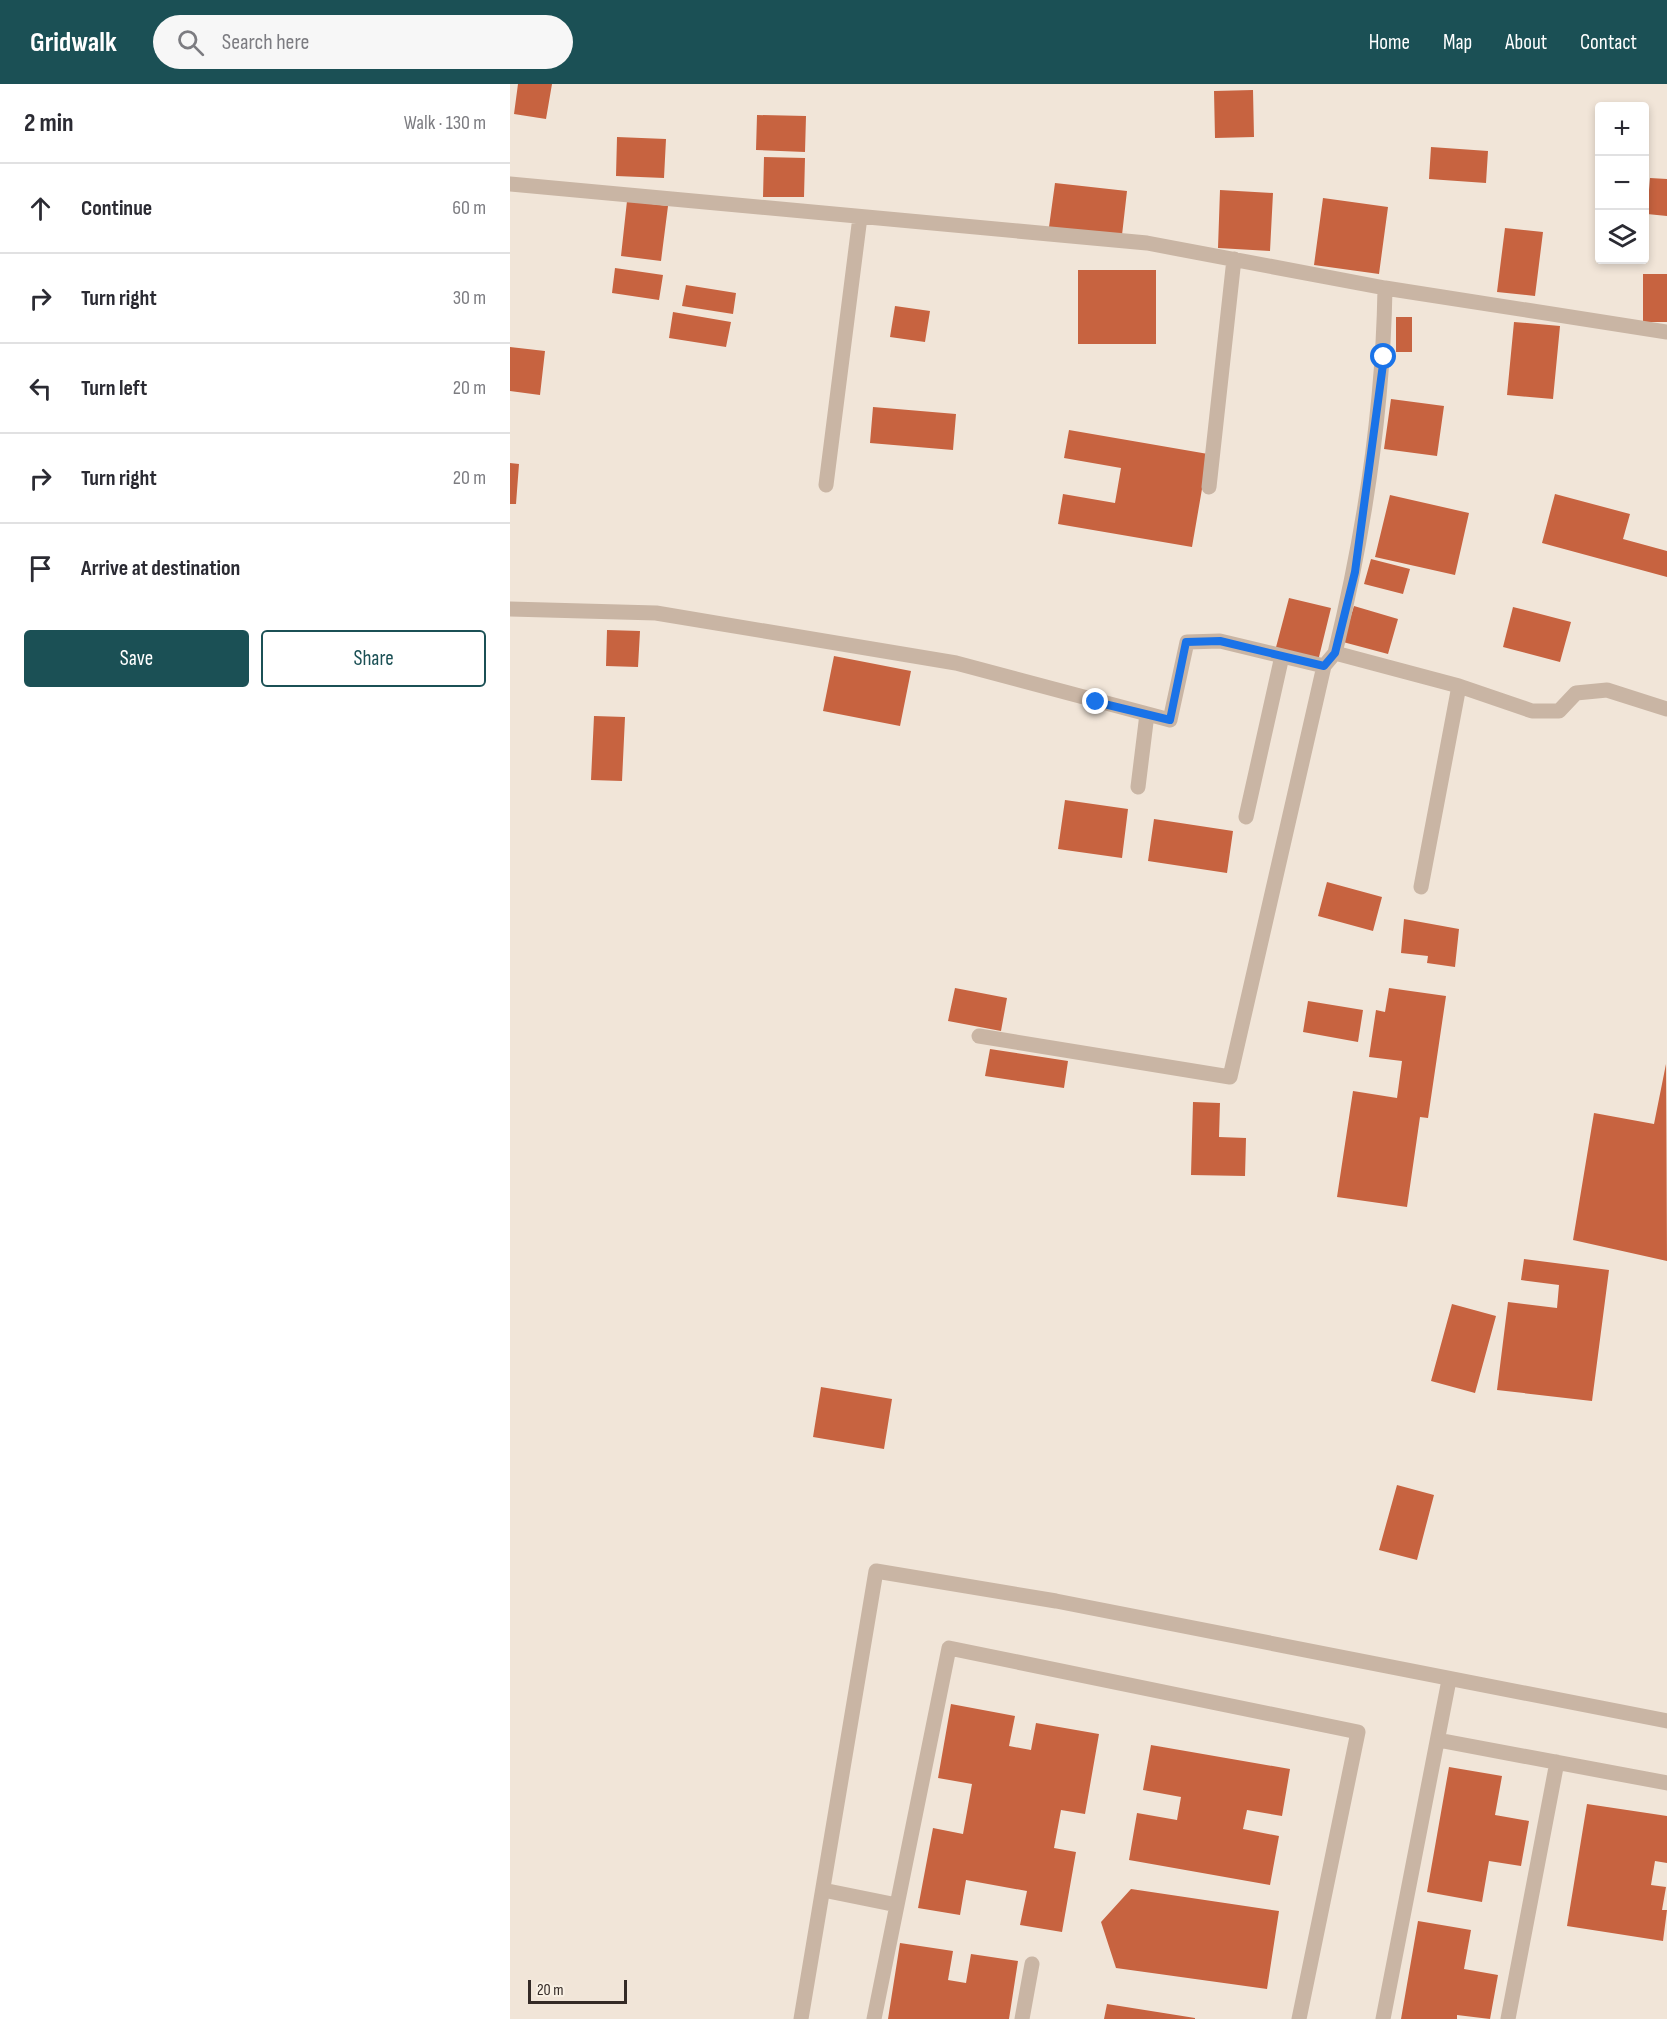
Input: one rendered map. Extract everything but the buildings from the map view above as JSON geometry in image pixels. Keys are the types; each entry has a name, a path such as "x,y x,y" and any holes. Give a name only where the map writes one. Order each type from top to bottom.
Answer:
{"street":[{"path":"510,184 1148,243 1385,288 1667,332"},
{"path":"826,485 860,217"},
{"path":"1209,487 1234,259"},
{"path":"979,1036 1230,1077 1324,666 1335,653 1355,572 1384,357 1385,288"},
{"path":"510,609 656,613 956,663 1170,720 1186,642 1220,641 1324,666"},
{"path":"1335,653 1459,686 1532,711 1559,711 1576,693 1607,690 1667,709"},
{"path":"1246,817 1282,656"},
{"path":"1421,887 1459,686"},
{"path":"1138,787 1148,714"},
{"path":"801,2019 876,1571 1056,1601 1667,1721"},
{"path":"874,2019 949,1648 1358,1732 1299,2019"},
{"path":"1383,2019 1449,1680"},
{"path":"1438,1740 1667,1782"},
{"path":"1508,2019 1557,1762"},
{"path":"823,1890 897,1905"},
{"path":"1022,2019 1032,1964"}],"route":[{"path":"1096,702 1170,720 1186,642 1220,641 1324,666 1335,653 1355,572 1384,357"}]}
